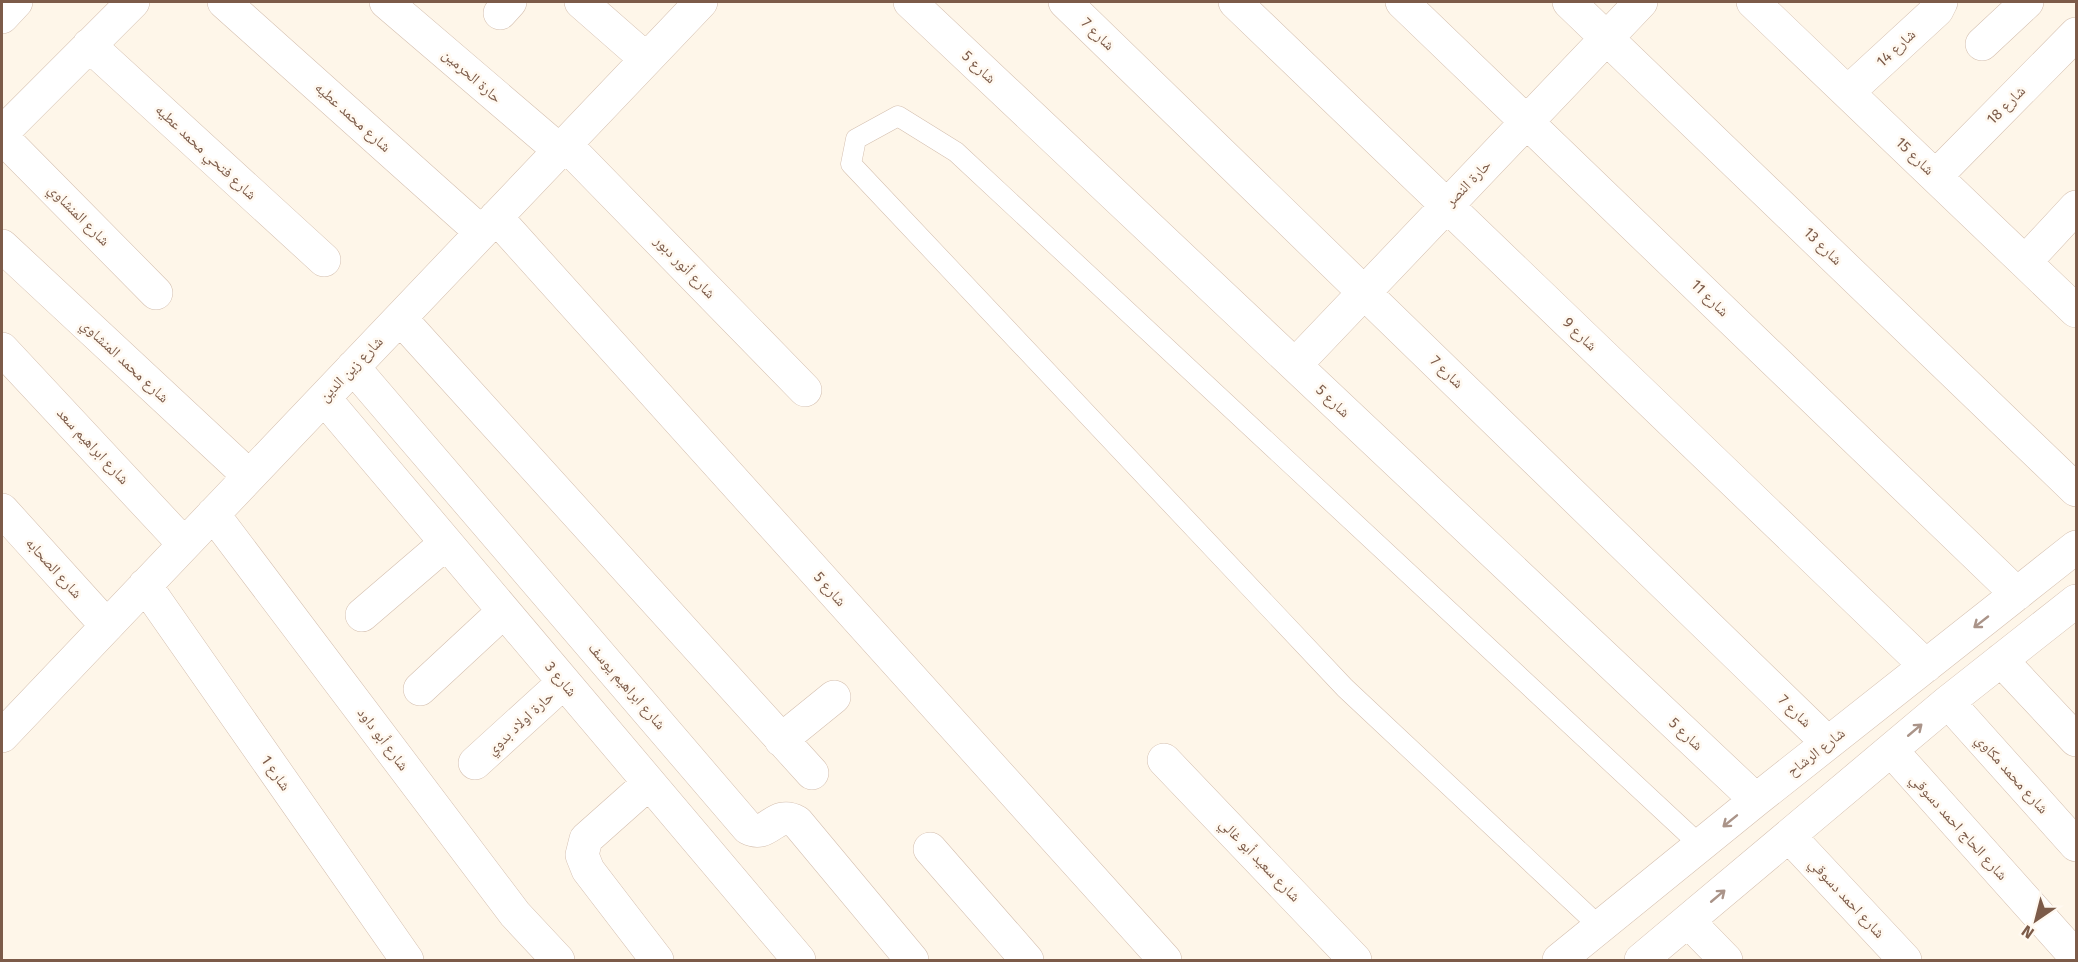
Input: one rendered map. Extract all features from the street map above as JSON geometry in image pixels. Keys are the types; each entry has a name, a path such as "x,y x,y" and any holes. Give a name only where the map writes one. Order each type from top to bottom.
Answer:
{"street":[{"path":"2,17 16,2"},
{"path":"2,135 132,2"},
{"name":"شارع محمد عطيه","path":"224,2 488,224"},
{"name":"حارة الحرمين","path":"386,2 562,147"},
{"path":"580,2 646,59"},
{"name":"شارع 5","path":"910,2 1756,800"},
{"name":"شارع 7","path":"1065,2 1828,743"},
{"name":"شارع 9","path":"1235,2 1926,666"},
{"name":"شارع 11","path":"1402,2 2017,594"},
{"name":"شارع 13","path":"1569,2 2076,490"},
{"name":"حارة النصر","path":"1295,365 1641,2"},
{"name":"شارع 15","path":"1753,2 2076,311"},
{"name":"شارع 14","path":"1848,92 1937,10 1941,2"},
{"path":"1982,44 2027,2"},
{"name":"شارع زين الدين","path":"2,736 646,59 695,3"},
{"name":"شارع 18","path":"1936,176 2076,34"},
{"name":"شارع فتحي محمد عطيه","path":"89,45 324,260"},
{"name":"شارع المنشاوي","path":"2,135 156,293"},
{"name":"شارع أنور دبور","path":"562,147 805,390"},
{"path":"2025,262 2076,207"},
{"name":"شارع 5","path":"488,224 1165,960"},
{"name":"شارع محمد المنشاوي","path":"2,246 249,476"},
{"path":"400,318 812,773"},
{"name":"شارع ابراهيم سعد","path":"2,348 184,544"},
{"name":"شارع ابراهيم يوسف","path":"353,367 748,828 762,830 779,818 797,822 912,960"},
{"name":"شارع 3","path":"324,398 799,960"},
{"name":"شارع الصحابه","path":"2,510 107,626"},
{"name":"شارع أبو داود","path":"213,514 515,914 558,960"},
{"path":"362,615 446,543"},
{"name":"شارع الرشاح","path":"1559,960 1756,800 2076,547"},
{"name":"شارع 1","path":"145,585 407,960"},
{"path":"1641,960 1948,702 2076,601"},
{"path":"420,689 504,612"},
{"path":"2001,660 2076,740"},
{"name":"حارة اولاد بدوي","path":"475,764 564,682"},
{"path":"782,740 834,697"},
{"name":"شارع محمد مكاوي","path":"1948,702 2076,845"},
{"name":"شارع الحاج احمد دسوقي","path":"1891,750 2076,957"},
{"name":"شارع سعيد أبو غالي","path":"1164,760 1355,960"},
{"path":"649,783 586,839 582,855 588,870 657,960"},
{"name":"شارع احمد دسوقي","path":"1789,836 1905,960"},
{"path":"930,849 1027,960"},
{"path":"1688,921 1726,960"}],"lane":[{"path":"1600,927 1345,688 851,164 856,139 898,116 956,152 1700,845"}]}
